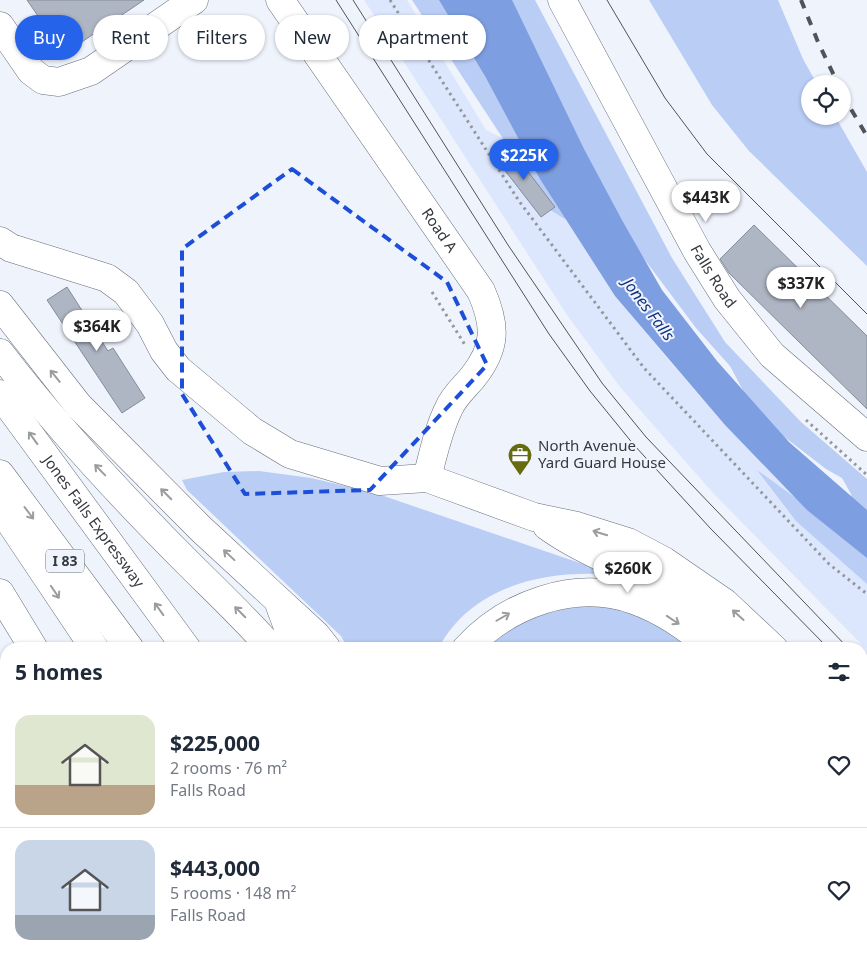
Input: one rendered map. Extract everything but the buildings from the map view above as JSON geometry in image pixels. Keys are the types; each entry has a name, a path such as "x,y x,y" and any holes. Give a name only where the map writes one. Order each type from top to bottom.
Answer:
{"main road":[{"path":"0,26 31,71 43,80 59,82 91,71 194,0"},
{"name":"Road A","path":"280,0 481,291 490,312 493,328 489,352 474,376 449,407 426,478"},
{"name":"Falls Road","path":"562,0 697,251 727,299 772,355 867,437"},
{"path":"0,241 11,248 107,278 126,292 150,324 164,351 178,369 252,431 290,454 380,481 426,478 534,517 577,526 628,542 664,561 725,603 767,642"},
{"path":"0,305 78,405 201,529 322,642"},
{"path":"0,353 43,408 158,531 244,616 266,642"},
{"name":"Jones Falls Expressway","path":"0,394 182,642"},
{"name":"I 83","path":"0,474 125,642"},
{"path":"0,507 90,642"},
{"path":"534,517 571,543 652,583 685,603 734,642"},
{"path":"0,593 30,642"},
{"path":"474,642 498,620 528,604 560,596 586,594 611,595 634,600 664,614 704,642"},
{"path":"278,600 293,642"}],"path":[{"path":"390,0 519,201 644,368 829,564 867,594"},
{"path":"432,292 469,351"}],"highlighted area":[{"path":"292,169 447,282 487,365 370,490 245,494 182,394 182,249"}],"shaded area":[{"path":"364,0 407,0 416,15 374,15"},
{"path":"412,0 460,0 468,15 422,15"},
{"path":"505,0 535,0 672,258 725,342 801,422 867,479 867,584 796,521 757,470 844,533 855,518 851,494 842,478 826,469 765,422 747,398 730,366 696,328 633,244"},
{"path":"649,0 778,0 803,59 812,75 801,75 801,125 840,125 867,172 867,266 749,151 712,105"},
{"path":"486,48 573,209 565,219 550,210 451,60 486,60"},
{"path":"403,60 443,60 486,130 507,140 540,179 615,296 672,364 725,425 807,510 867,558 867,642 859,642 713,493 620,387 567,315"},
{"path":"259,471 311,478 375,493 615,575 564,575 514,585 491,595 471,609 453,627 443,642 344,642 341,636 187,490 182,480 224,472"},
{"path":"601,605 649,617 683,642 492,642 511,629 538,616 583,606"}],"water":[{"name":"Jones Falls","path":"439,0 512,0 584,149 662,290 717,361 789,442 867,510 867,558 807,510 725,425 615,296 540,179 475,60 486,60 486,15 448,15"}],"tram line":[{"path":"336,0 549,334 590,391 634,445 711,529 822,642"},
{"path":"353,0 508,245 602,383 646,437 842,642"},
{"path":"607,0 665,98 707,154 867,314"}],"railway":[{"path":"801,0 834,75"},
{"path":"851,109 867,136"}],"place":[{"name":"North Avenue Yard Guard House","path":"520,476"}]}
